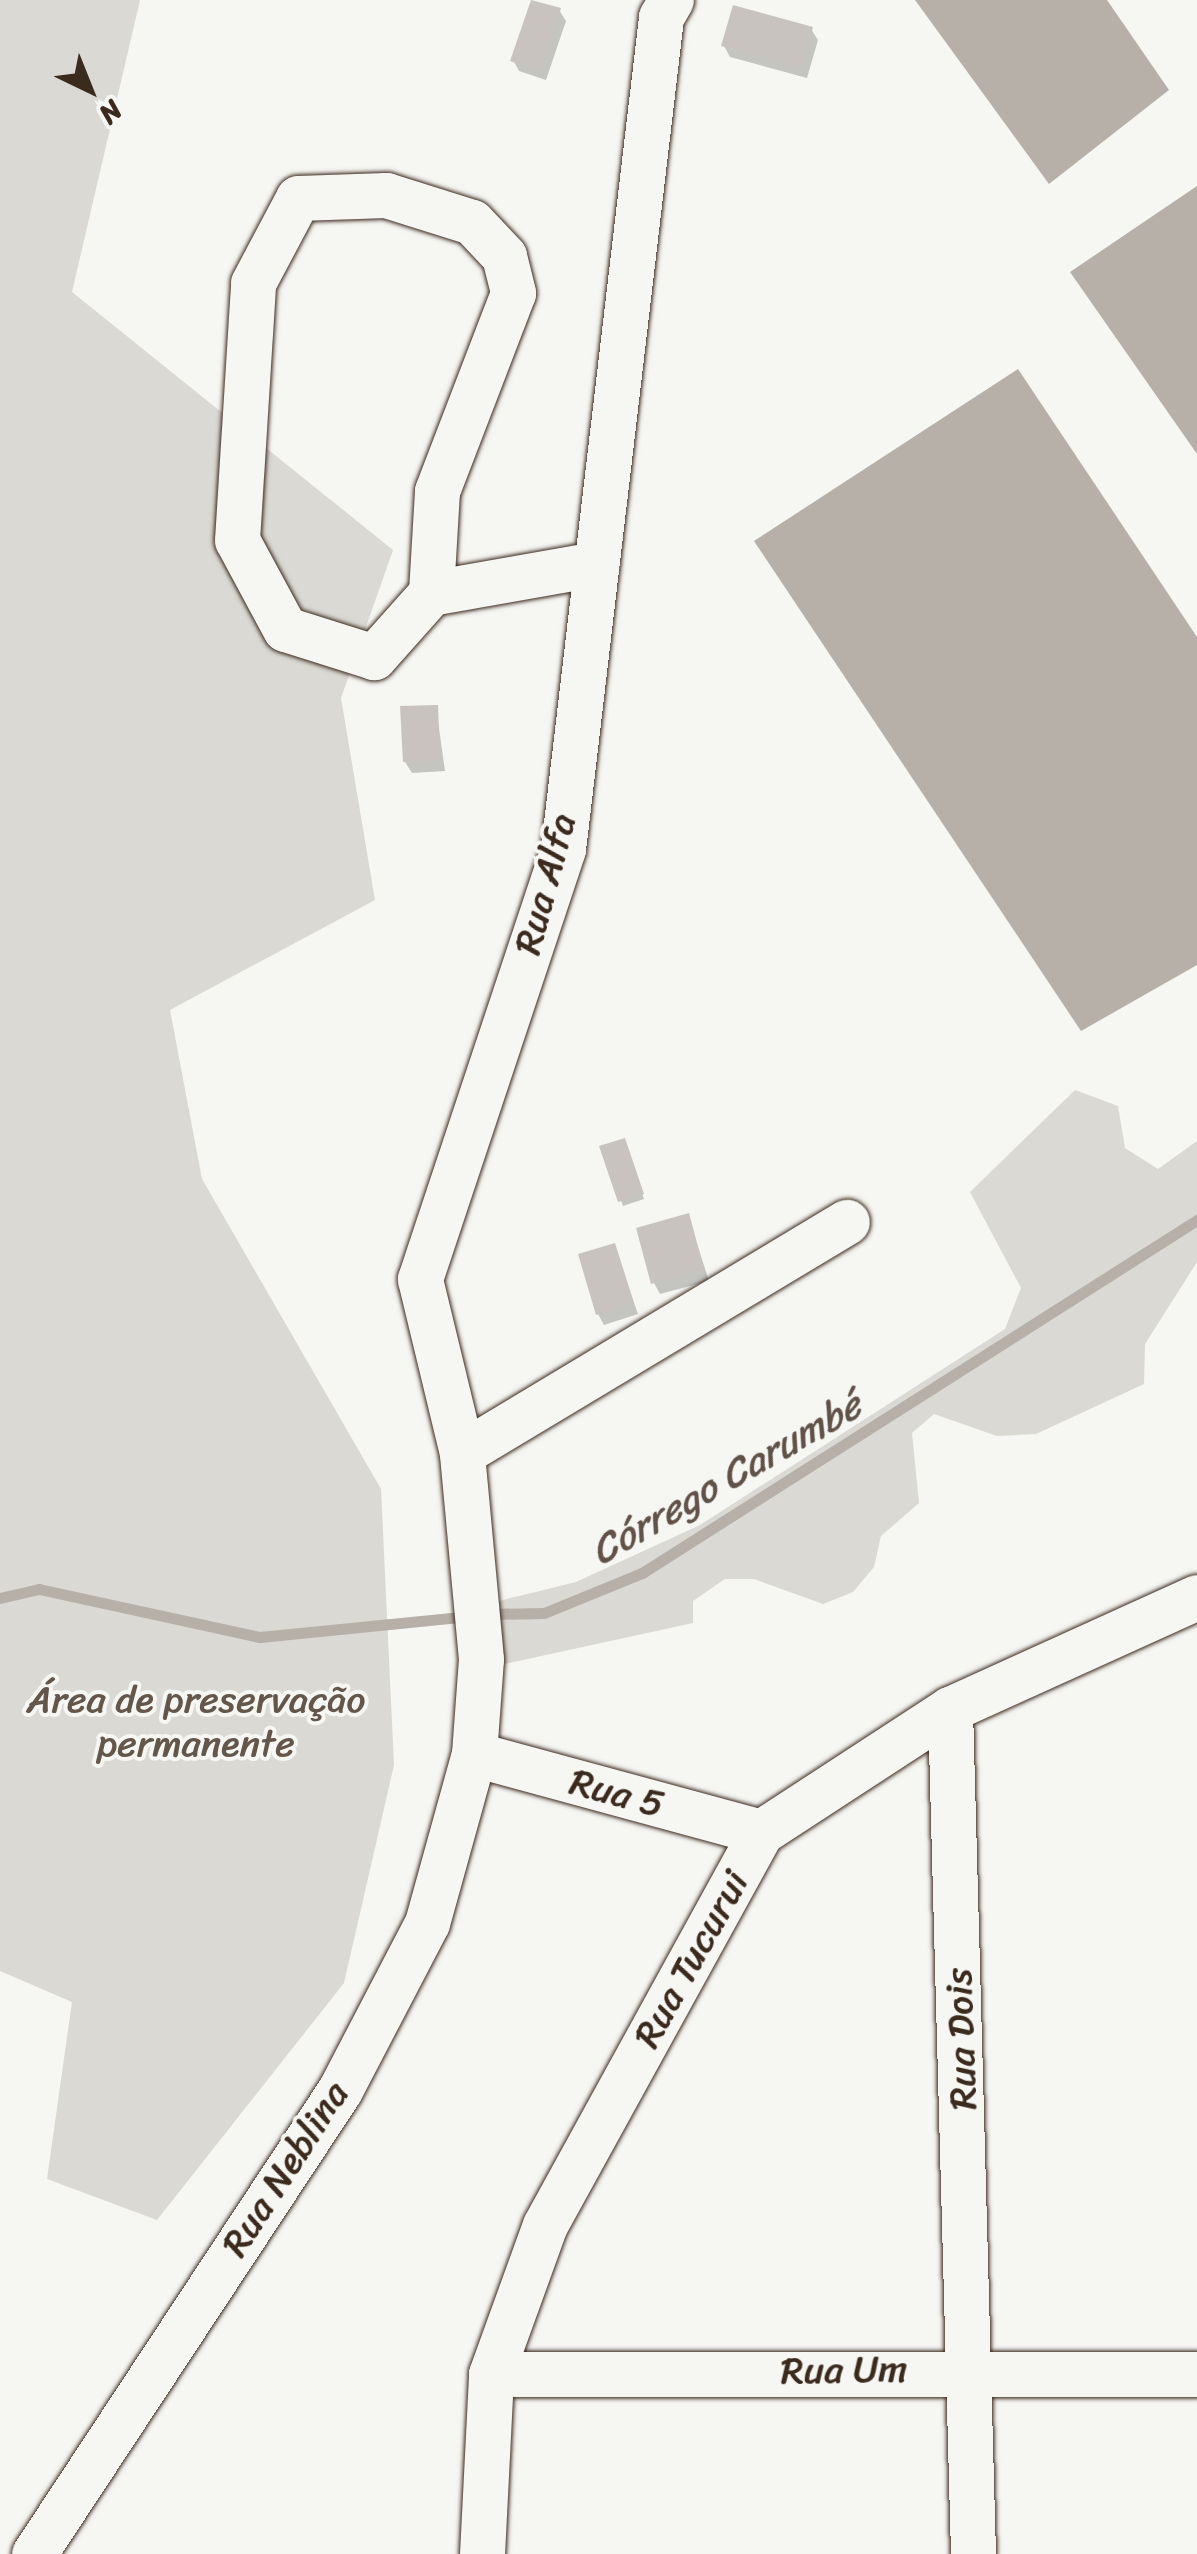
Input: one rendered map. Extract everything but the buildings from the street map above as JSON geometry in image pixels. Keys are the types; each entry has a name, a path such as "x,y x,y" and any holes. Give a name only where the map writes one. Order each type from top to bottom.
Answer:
{"street":[{"name":"Rua Alfa","path":"474,1754 481,1659 462,1453 420,1278 563,850 661,17 671,0"},
{"path":"430,593 437,491 513,293 504,256 472,222 386,194 298,198 252,283 238,540 285,630 374,657 430,593 596,564"},
{"path":"462,1453 847,1222"},
{"name":"Rua Tucurui","path":"482,2554 491,2374 545,2226 760,1832 950,1709 1197,1597"},
{"name":"Rua Dois","path":"950,1709 973,2369 972,2554"},
{"name":"Rua 5","path":"474,1754 760,1832"},
{"name":"Rua Neblina","path":"34,2554 340,2090 427,1923 474,1754"},
{"name":"Rua Um","path":"491,2374 973,2369 1197,2374"}],"green space":[{"name":"Área de preservação permanente","path":"0,0 140,0 72,292 393,550 341,698 375,900 170,1010 202,1179 381,1489 394,1765 344,1983 157,2220 47,2179 72,2002 0,1971"},
{"path":"1075,1090 1118,1106 1125,1148 1158,1169 1197,1141 1197,1262 1145,1344 1144,1384 1036,1434 997,1436 934,1414 912,1433 919,1503 881,1536 874,1567 853,1592 823,1604 754,1579 725,1579 693,1601 693,1623 504,1664 499,1601 576,1582 700,1525 1005,1329 1021,1288 970,1192"}],"shaded area":[{"path":"915,0 1107,0 1169,90 1049,184"},
{"path":"1197,186 1197,454 1070,272"},
{"path":"1018,369 1197,637 1197,965 1081,1031 754,541"}],"waterway":[{"path":"487,1614 544,1613 642,1573 1197,1220"},
{"name":"Córrego Carumbé","path":"0,1598 39,1589 260,1637 469,1616"}]}
